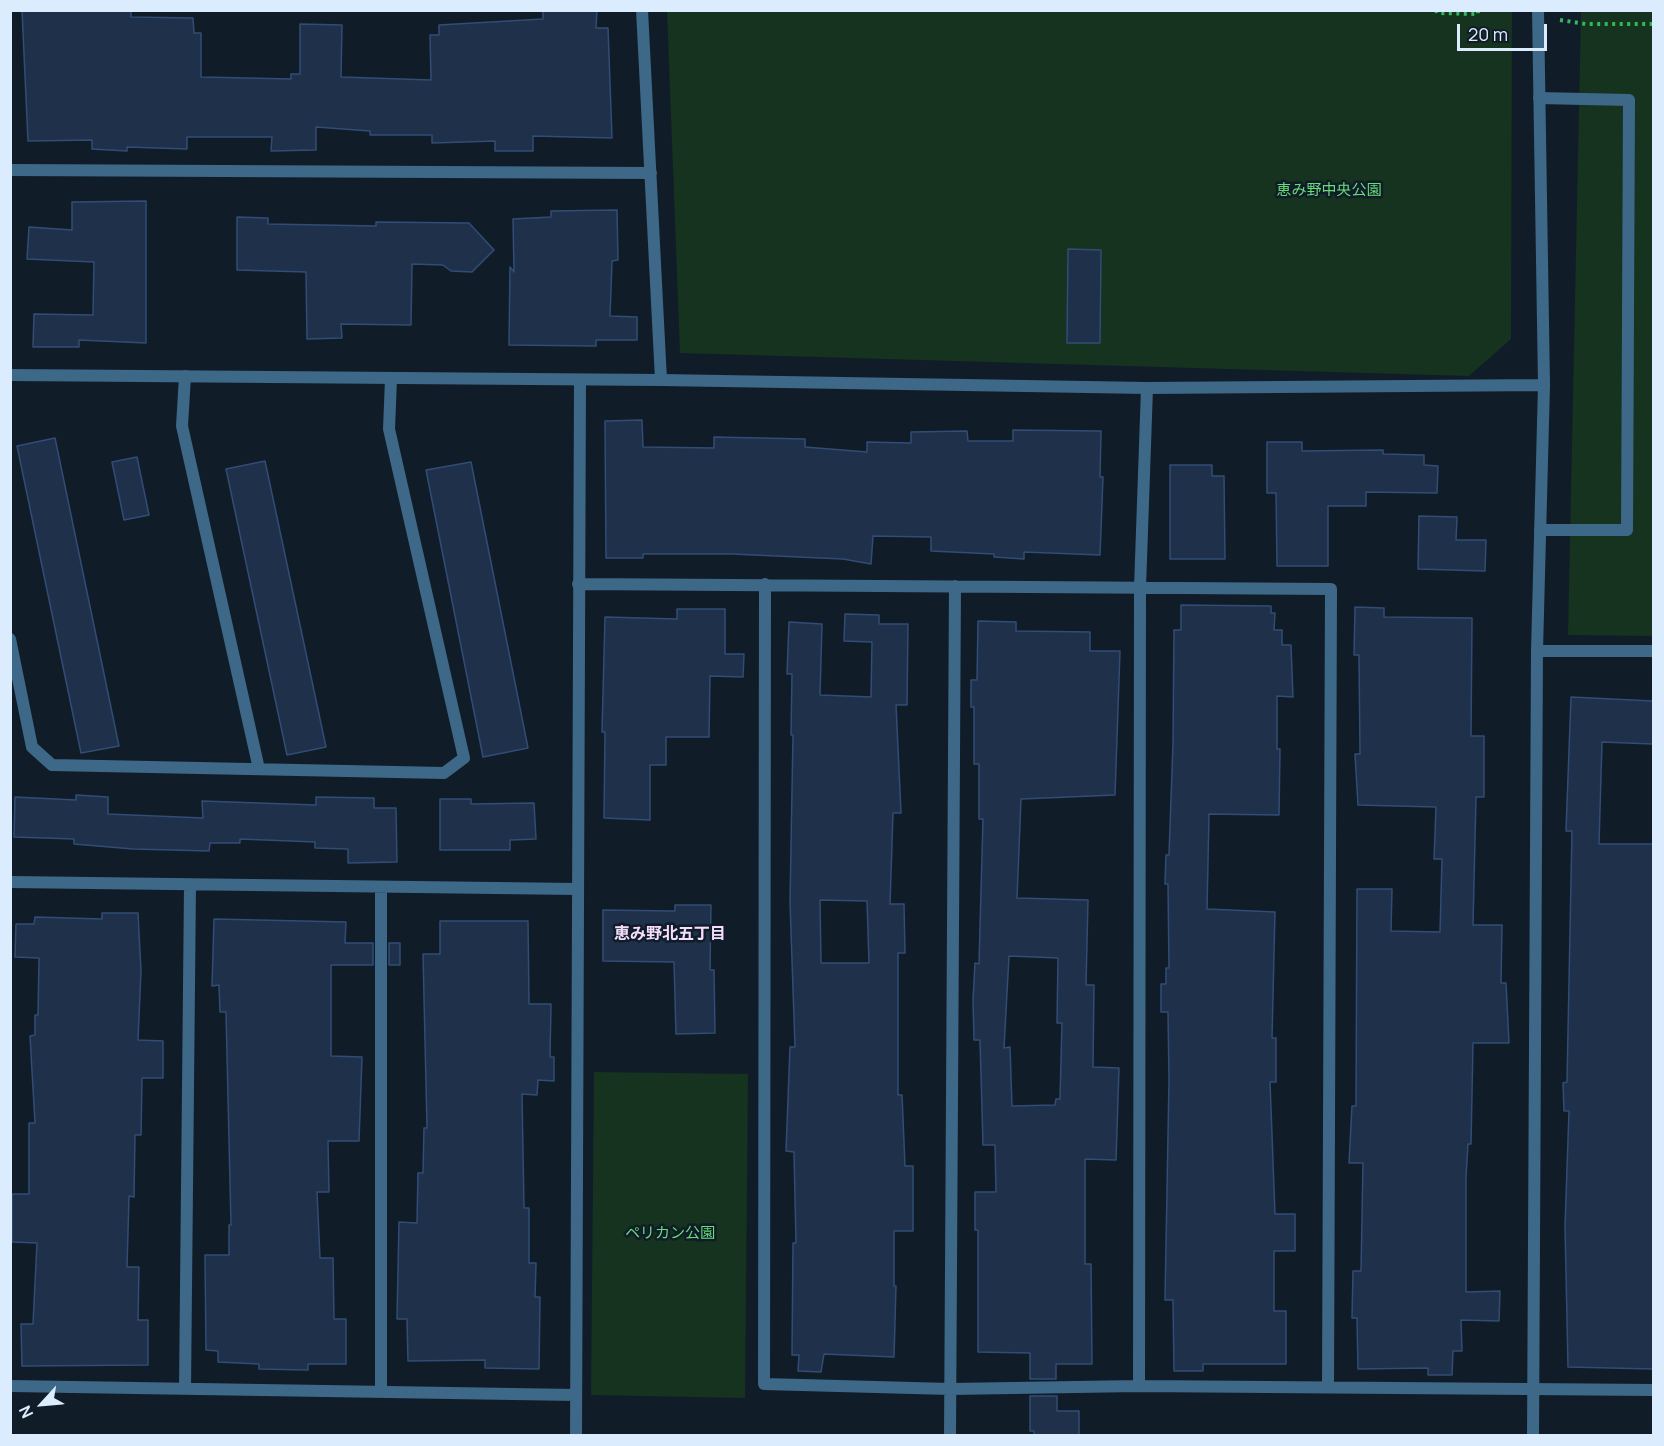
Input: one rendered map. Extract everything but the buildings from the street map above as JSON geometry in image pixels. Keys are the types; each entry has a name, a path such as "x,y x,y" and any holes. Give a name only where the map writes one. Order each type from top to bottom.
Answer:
{"street":[{"path":"642,10 662,380"},
{"path":"1533,1436 1537,651 1544,385 1538,10"},
{"path":"1539,98 1629,100 1627,530 1540,530"},
{"path":"10,170 651,173"},
{"path":"10,375 662,380 1147,388 1544,385"},
{"path":"185,376 182,426 260,769"},
{"path":"10,639 32,747 52,765 444,773 464,758 388,429 391,379"},
{"path":"576,1436 580,380"},
{"path":"1139,1386 1140,588 1147,388"},
{"path":"578,584 1331,589 1328,1387"},
{"path":"765,584 764,1384 950,1389 1139,1386 1653,1390"},
{"path":"950,1436 955,586"},
{"path":"1537,651 1653,651"},
{"path":"10,882 577,889"},
{"path":"185,1389 190,885"},
{"path":"381,888 381,1392"},
{"path":"10,1386 576,1395"}],"path":[{"path":"1436,10 1437,13 1478,14 1478,10"},
{"path":"1560,10 1560,22 1653,24"}],"green space":[{"name":"恵み野中央公園","path":"667,11 1512,11 1511,339 1469,376 680,353"},
{"path":"1581,11 1653,11 1653,636 1568,635"},
{"name":"ペリカン公園","path":"594,1072 748,1074 745,1398 591,1395"}],"district":[{"name":"恵み野北五丁目","path":"670,935"}]}
